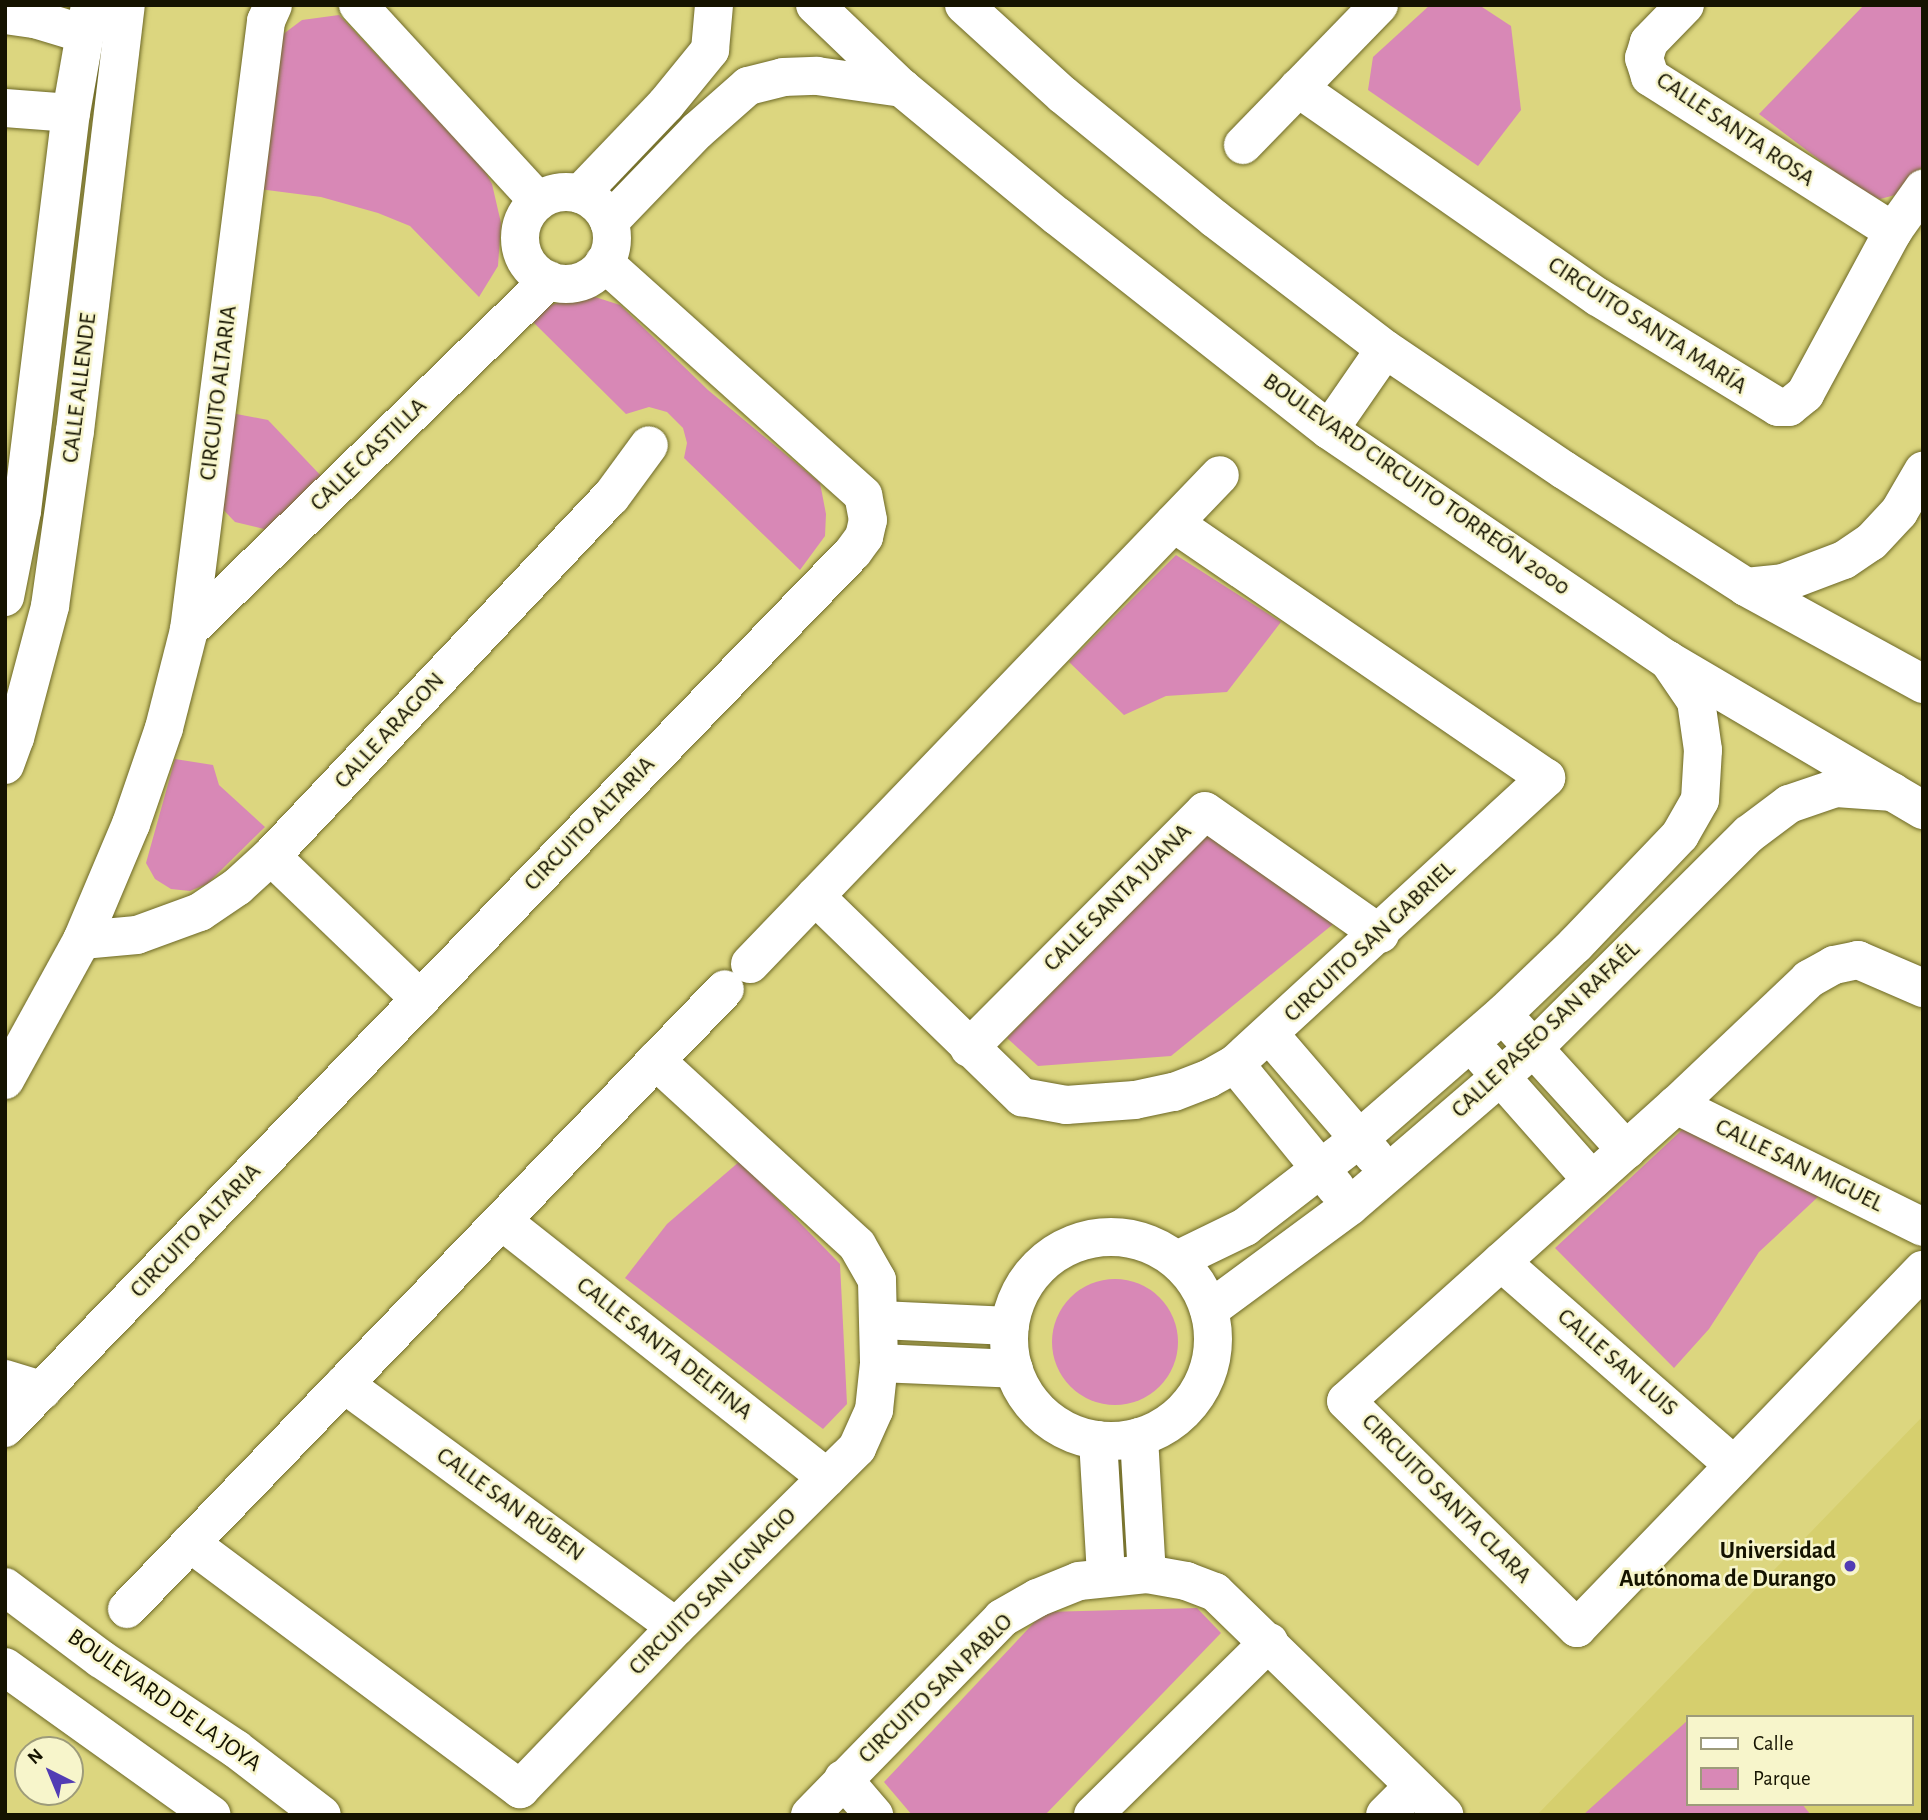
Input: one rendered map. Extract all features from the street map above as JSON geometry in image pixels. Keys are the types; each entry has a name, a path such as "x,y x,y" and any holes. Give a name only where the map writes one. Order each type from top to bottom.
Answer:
{"street":[{"name":"CALLE ALLENDE","path":"5,765 15,738 50,606 75,431 126,5"},
{"name":"CIRCUITO ALTARIA","path":"5,1080 49,1005 82,940 131,824 164,728 189,630 266,21 273,5"},
{"path":"358,5 538,201"},
{"path":"580,194 640,132 710,50 714,5"},
{"name":"BOULEVARD CIRCUITO TORREÓN 2000","path":"815,5 902,88 1057,216 1329,430 1668,660 1908,801"},
{"path":"964,5 1073,103 1215,219 1385,349 1564,470 1746,587 1923,684"},
{"path":"1243,145 1379,5"},
{"name":"CALLE SANTA ROSA","path":"1685,5 1649,42 1644,58 1650,77 1893,231"},
{"path":"5,15 35,19 87,20"},
{"name":"CALLE ALLENDE","path":"5,597 22,511 71,113 87,20"},
{"path":"710,50 748,86"},
{"path":"609,222 668,160 748,86 783,77 817,76 902,88"},
{"name":"CIRCUITO SANTA MARÍA","path":"1298,88 1598,297 1778,407 1788,407 1805,394 1893,231 1923,189"},
{"path":"5,108 71,113"},
{"path":"640,132 668,160"},
{"path":"558,192 580,194 597,205 609,222 610,250 604,263 589,277 569,284 548,280 535,272 525,259 520,244 527,213 538,201 558,192"},
{"name":"CIRCUITO ALTARIA","path":"5,1428 853,552 864,537 868,520 863,495 604,263"},
{"name":"CALLE CASTILLA","path":"189,630 548,280"},
{"path":"1329,430 1385,349"},
{"name":"CALLE ARAGON","path":"82,940 137,935 200,912 237,887 271,856 611,497 649,445"},
{"path":"1746,587 1783,583 1844,560 1871,542 1899,512 1923,471"},
{"path":"127,1609 1220,475"},
{"name":"CIRCUITO SAN GABRIEL","path":"815,896 969,1048 1023,1097 1066,1105 1125,1101 1174,1092 1235,1065 1546,778 1174,523"},
{"name":"CALLE PASEO SAN RAFAÉL","path":"1177,1260 1245,1227 1359,1139 1503,1014 1575,945 1680,835 1700,800 1703,750 1696,701 1668,660"},
{"name":"CALLE PASEO SAN RAFAÉL","path":"1209,1310 1350,1206 1534,1048 1749,834 1789,804 1836,788 1908,801"},
{"name":"CALLE SANTA JUANA","path":"969,1048 1205,811 1380,934"},
{"path":"271,856 420,999"},
{"name":"CIRCUITO SANTA CLARA","path":"1923,989 1858,960 1834,965 1809,979 1676,1105 1346,1401 1577,1628 1923,1270"},
{"path":"1503,1014 1626,1150"},
{"path":"1270,1035 1389,1174"},
{"path":"1471,1043 1592,1180"},
{"name":"CIRCUITO SAN IGNACIO","path":"190,1543 520,1789 676,1627 857,1448 874,1410 880,1320 877,1280 857,1245 656,1061"},
{"path":"1235,1065 1350,1206"},
{"name":"CALLE SAN MIGUEL","path":"1676,1105 1923,1227"},
{"name":"CALLE SANTA DELFINA","path":"502,1221 827,1478"},
{"path":"1096,1238 1139,1241 1177,1260 1191,1275 1209,1310 1214,1334 1206,1378 1179,1415 1161,1428 1139,1437 1098,1440 1079,1436 1045,1417 1021,1387 1014,1369 1010,1326 1025,1285 1055,1255 1075,1244 1096,1238"},
{"name":"CALLE SAN LUIS","path":"1501,1262 1734,1465"},
{"path":"880,1320 1010,1326"},
{"path":"879,1363 1014,1369"},
{"path":"5,1379 42,1390"},
{"name":"CALLE SAN RÚBEN","path":"344,1384 676,1627"},
{"path":"1139,1437 1147,1574"},
{"path":"1098,1440 1106,1576"},
{"name":"CIRCUITO SAN PABLO","path":"810,1815 1002,1618 1069,1585 1106,1576 1147,1574 1186,1581 1215,1592 1444,1815"},
{"name":"BOULEVARD DE LA JOYA","path":"5,1587 101,1659 236,1749 322,1815"},
{"path":"1093,1815 1269,1642"},
{"path":"5,1667 212,1815"},
{"path":"844,1779 874,1815"},
{"path":"1385,1815 1413,1787"}],"shaded area":[{"name":"Universidad Autónoma de Durango","path":"1923,1416 1923,1815 1537,1815"}],"green space":[{"path":"1430,5 1479,5 1511,26 1521,110 1478,166 1368,90 1373,57"},
{"path":"1864,5 1923,5 1923,165 1899,194 1880,199 1859,190 1759,114"},
{"path":"339,15 421,102 476,155 492,184 501,223 498,266 479,297 410,226 378,213 321,197 259,189 282,35 302,20"},
{"path":"592,296 620,305 708,390 820,483 826,514 825,536 800,570 684,458 687,443 683,428 667,412 649,407 626,414 532,321 545,307 575,297"},
{"path":"226,412 268,420 324,479 268,530 235,522 216,502"},
{"path":"1176,555 1281,622 1227,692 1166,696 1124,715 1069,662"},
{"path":"175,759 213,765 219,785 265,827 207,884 190,891 171,889 155,879 146,863"},
{"path":"1209,833 1337,921 1171,1056 1038,1066 1007,1038"},
{"path":"1683,1129 1820,1195 1759,1252 1709,1329 1674,1368 1555,1248"},
{"path":"740,1161 840,1264 847,1404 823,1429 625,1278 667,1224"},
{"path":"1115,1279 1139,1284 1160,1297 1173,1318 1178,1342 1173,1366 1160,1387 1139,1400 1115,1405 1091,1400 1070,1387 1057,1366 1052,1342 1057,1318 1070,1297 1091,1284"},
{"path":"1197,1608 1221,1633 1045,1815 912,1815 884,1782 1044,1612"},
{"path":"1686,1722 1686,1806 1804,1806 1811,1815 1583,1815"}],"place":[{"name":"Universidad Autónoma de Durango","path":"1850,1566"}]}
